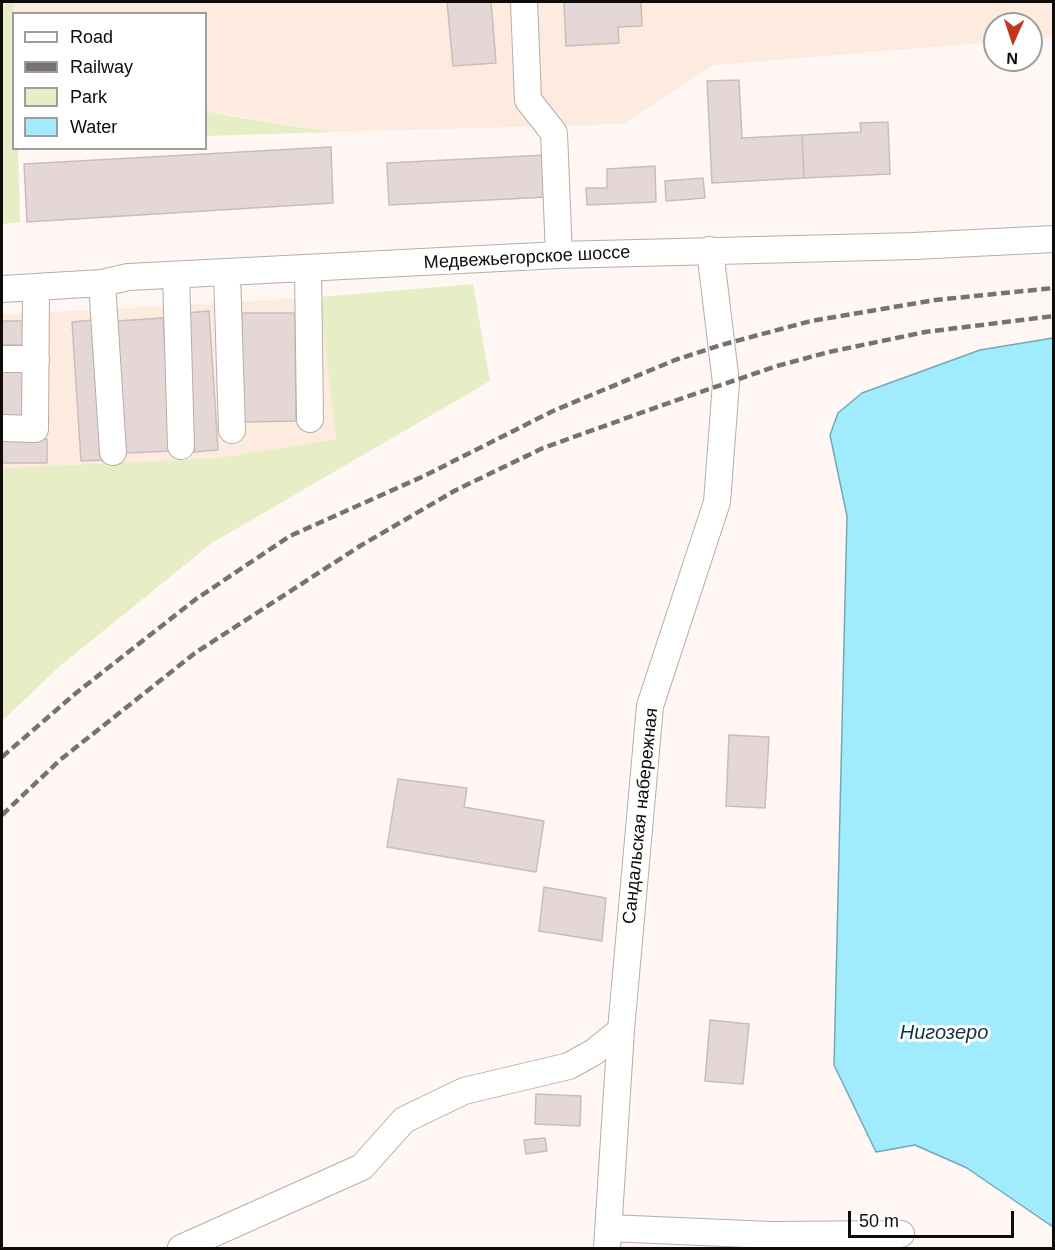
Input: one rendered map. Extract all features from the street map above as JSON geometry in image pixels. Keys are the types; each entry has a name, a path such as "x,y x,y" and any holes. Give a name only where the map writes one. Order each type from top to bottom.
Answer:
{"street":[{"path":"524,2 528,100 554,133 559,255"},
{"name":"Медвежьегорское шоссе","path":"2,289 102,283 128,277 227,274 559,255 914,246 1053,239"},
{"name":"Сандальская набережная","path":"608,1238 621,1030 650,706 717,501 726,383 710,250"},
{"path":"308,268 310,419"},
{"path":"227,274 232,430"},
{"path":"176,275 181,446"},
{"path":"102,283 112,452"},
{"path":"2,428 35,429 36,287"},
{"path":"2,359 36,359"},
{"path":"181,1248 362,1167 404,1120 464,1091 569,1066 594,1052 621,1030"},
{"path":"608,1238 775,1241 901,1234"}],"shaded area":[{"path":"14,2 1053,2 1054,37 1043,38 1043,12 983,12 983,43 714,65 623,124 333,132 207,111 207,12 15,12"},
{"path":"319,297 336,439 218,458 2,468 2,315"}],"green space":[{"path":"2,2 14,2 14,12 12,12 12,150 18,150 20,222 2,224"},
{"path":"207,111 229,116 333,132 207,136"},
{"path":"473,284 490,381 212,543 61,665 2,721 2,468 218,458 336,439 319,297"}],"water":[{"name":"Нигозеро","path":"1054,338 1053,1227 967,1168 915,1145 876,1152 834,1065 847,516 830,435 838,413 862,393 980,350"}],"building":[{"path":"447,2 491,2 496,63 453,66"},
{"path":"564,2 641,2 642,26 618,27 619,43 566,46"},
{"path":"739,80 742,138 802,135 804,178 712,183 707,81"},
{"path":"888,122 890,174 804,178 802,135 861,132 860,123"},
{"path":"331,147 333,203 27,222 24,164"},
{"path":"546,155 548,197 389,205 387,163"},
{"path":"655,166 656,202 587,205 586,188 607,188 607,169"},
{"path":"703,178 705,198 666,201 665,181"},
{"path":"209,311 218,450 194,452 185,313"},
{"path":"242,313 295,313 296,421 243,422"},
{"path":"163,318 171,451 125,453 117,321"},
{"path":"93,320 103,460 81,461 72,322"},
{"path":"2,321 23,321 23,345 2,345"},
{"path":"2,372 25,372 25,419 2,419"},
{"path":"2,439 47,439 47,463 2,463"},
{"path":"729,735 769,737 765,808 726,806"},
{"path":"398,779 467,788 464,807 544,821 536,872 387,847"},
{"path":"544,887 606,898 602,941 539,931"},
{"path":"710,1020 749,1024 743,1084 705,1081"},
{"path":"536,1094 581,1096 580,1126 535,1124"},
{"path":"545,1138 547,1151 526,1154 524,1140"}],"railway":[{"path":"2,757 76,693 196,599 290,536 424,476 553,411 675,360 811,321 935,300 1054,288"},
{"path":"2,815 60,760 195,653 360,546 456,490 543,448 777,366 829,352 925,332 1054,316"}]}
